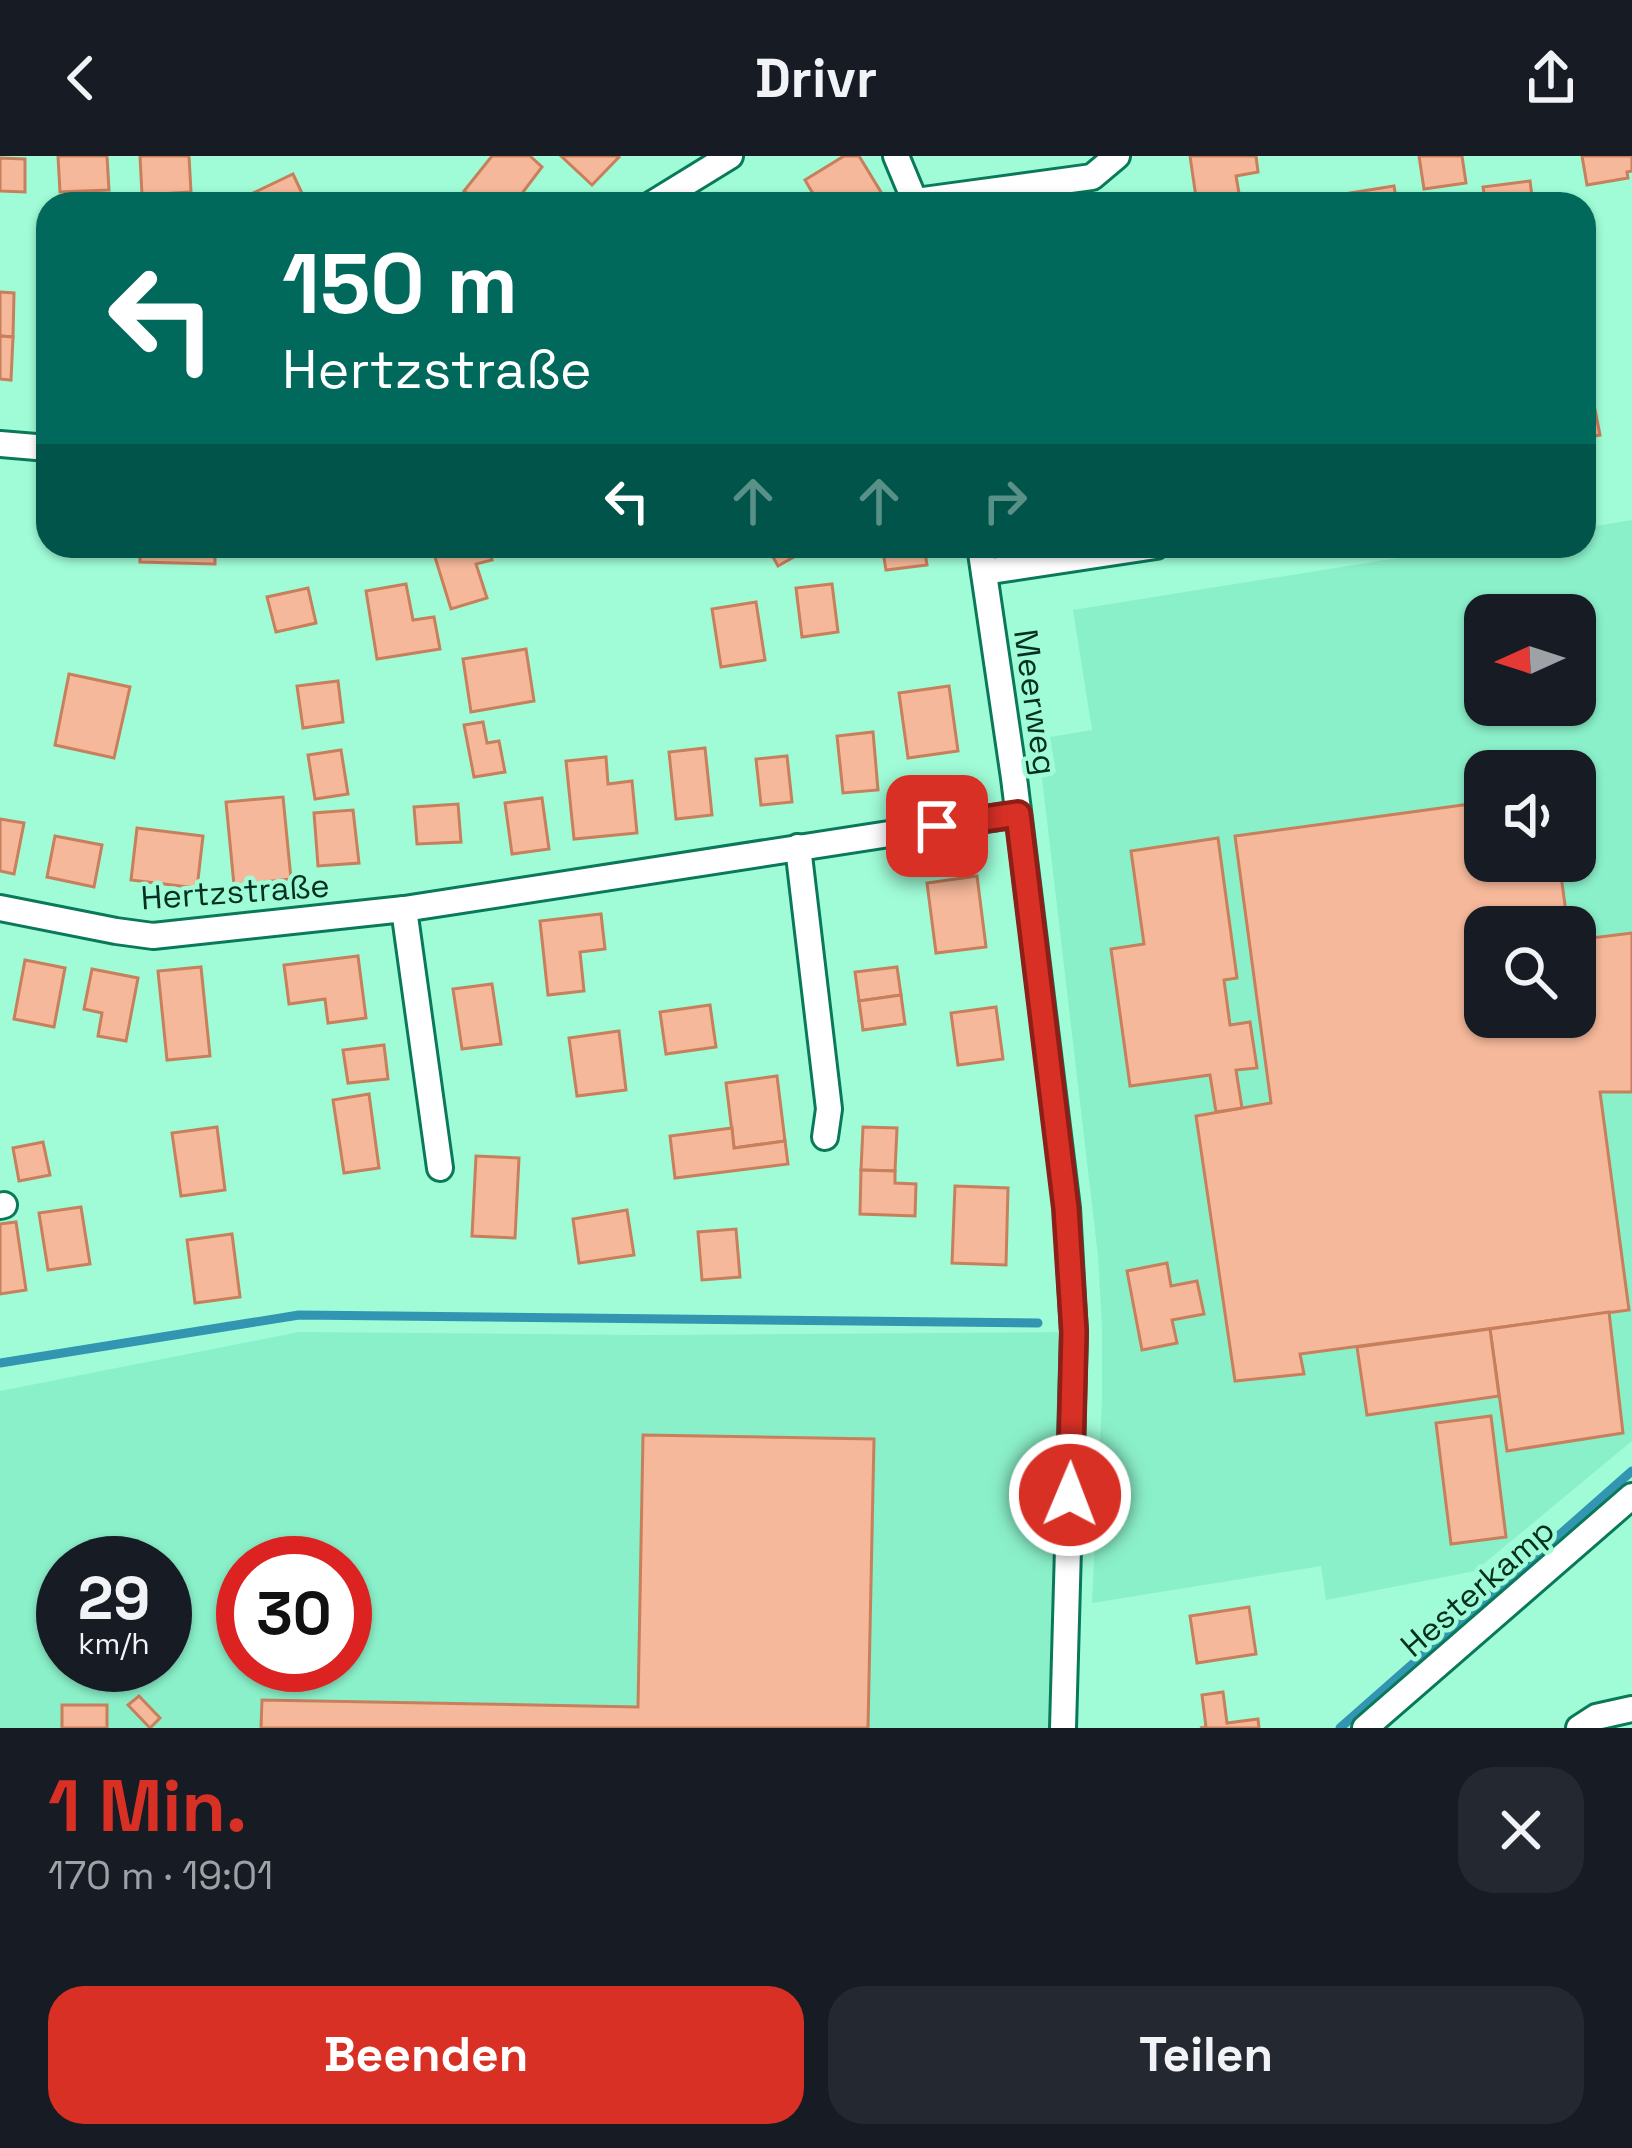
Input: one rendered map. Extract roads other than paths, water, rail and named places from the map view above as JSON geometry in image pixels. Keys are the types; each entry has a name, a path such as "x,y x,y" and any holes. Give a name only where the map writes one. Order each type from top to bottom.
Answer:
{"street":[{"path":"672,192 730,156"},
{"path":"896,156 912,192"},
{"path":"986,192 1092,177 1118,156"},
{"path":"0,443 36,447"},
{"name":"Meerweg","path":"982,558 1066,1208 1074,1332 1063,1728"},
{"path":"985,572 1077,558"},
{"name":"Hertzstraße","path":"0,908 153,936 404,909 1018,814"},
{"path":"798,847 829,1109 825,1137"},
{"path":"404,909 440,1168"},
{"name":"Hesterkamp","path":"1365,1728 1632,1496"},
{"path":"1579,1728 1596,1717 1632,1709"}],"waterway":[{"path":"0,1363 299,1315 1038,1323"},
{"path":"1340,1728 1632,1471"}]}
